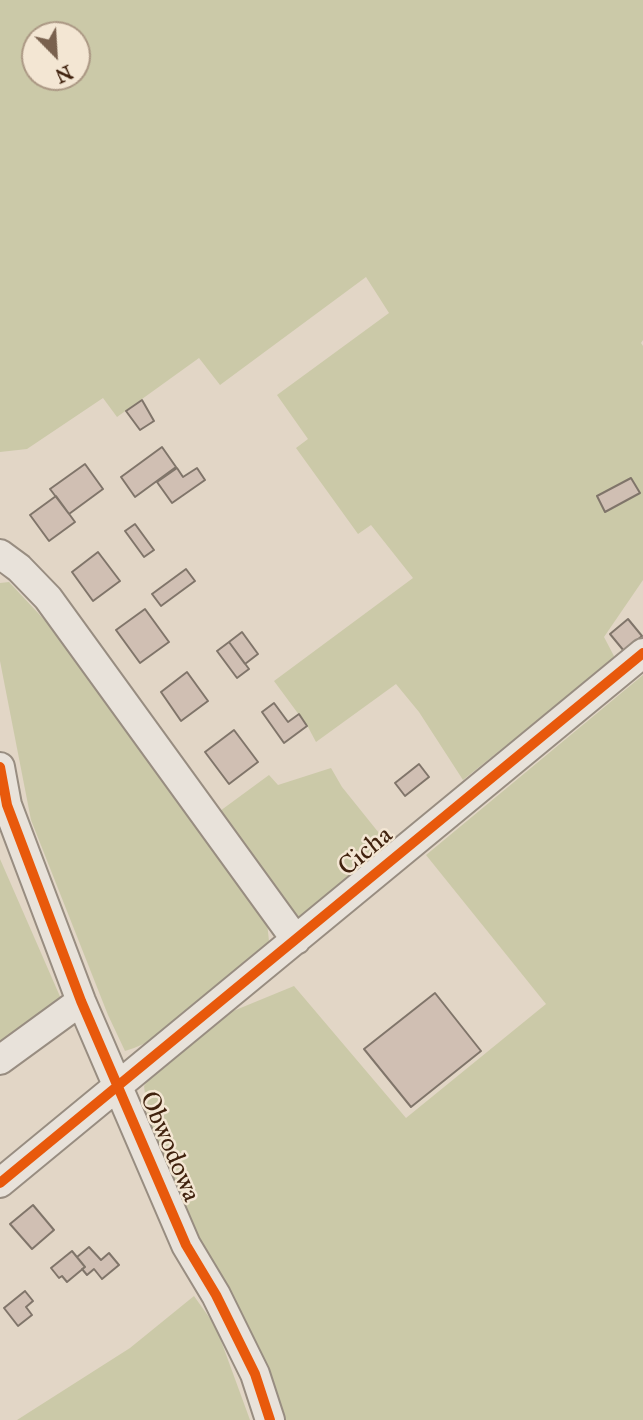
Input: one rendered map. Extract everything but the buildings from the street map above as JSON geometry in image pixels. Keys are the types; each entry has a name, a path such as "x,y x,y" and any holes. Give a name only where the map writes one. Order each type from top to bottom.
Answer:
{"street":[{"path":"0,554 19,568 48,598 296,940"},
{"name":"Cicha","path":"0,1183 643,653"},
{"name":"Obwodowa","path":"0,767 7,805 81,1002 186,1245 216,1295 245,1352 270,1420"},
{"path":"0,1060 81,1002"}],"shaded area":[{"path":"0,0 643,0 643,580 604,637 615,658 463,780 419,712 396,684 316,742 274,681 413,578 371,525 358,534 296,448 308,439 277,395 389,313 366,277 220,385 199,358 117,417 103,398 27,449 0,452"},
{"path":"9,582 53,629 266,913 269,941 265,950 180,1022 162,1034 125,1051 108,1015 31,820 0,661 0,583"},
{"path":"643,675 643,1420 278,1420 183,1211 148,1117 144,1086 161,1065 221,1016 294,986 406,1118 546,1004 426,855"},
{"path":"331,768 342,787 391,848 298,920 218,817 220,811 269,775 278,785"},
{"path":"0,859 62,1001 0,1052"},
{"path":"194,1296 216,1327 250,1420 17,1420 130,1348"}],"cycle path":[{"path":"0,1183 643,653"},
{"path":"0,767 7,805 81,1001 186,1245 216,1295 255,1374 270,1420"}]}
